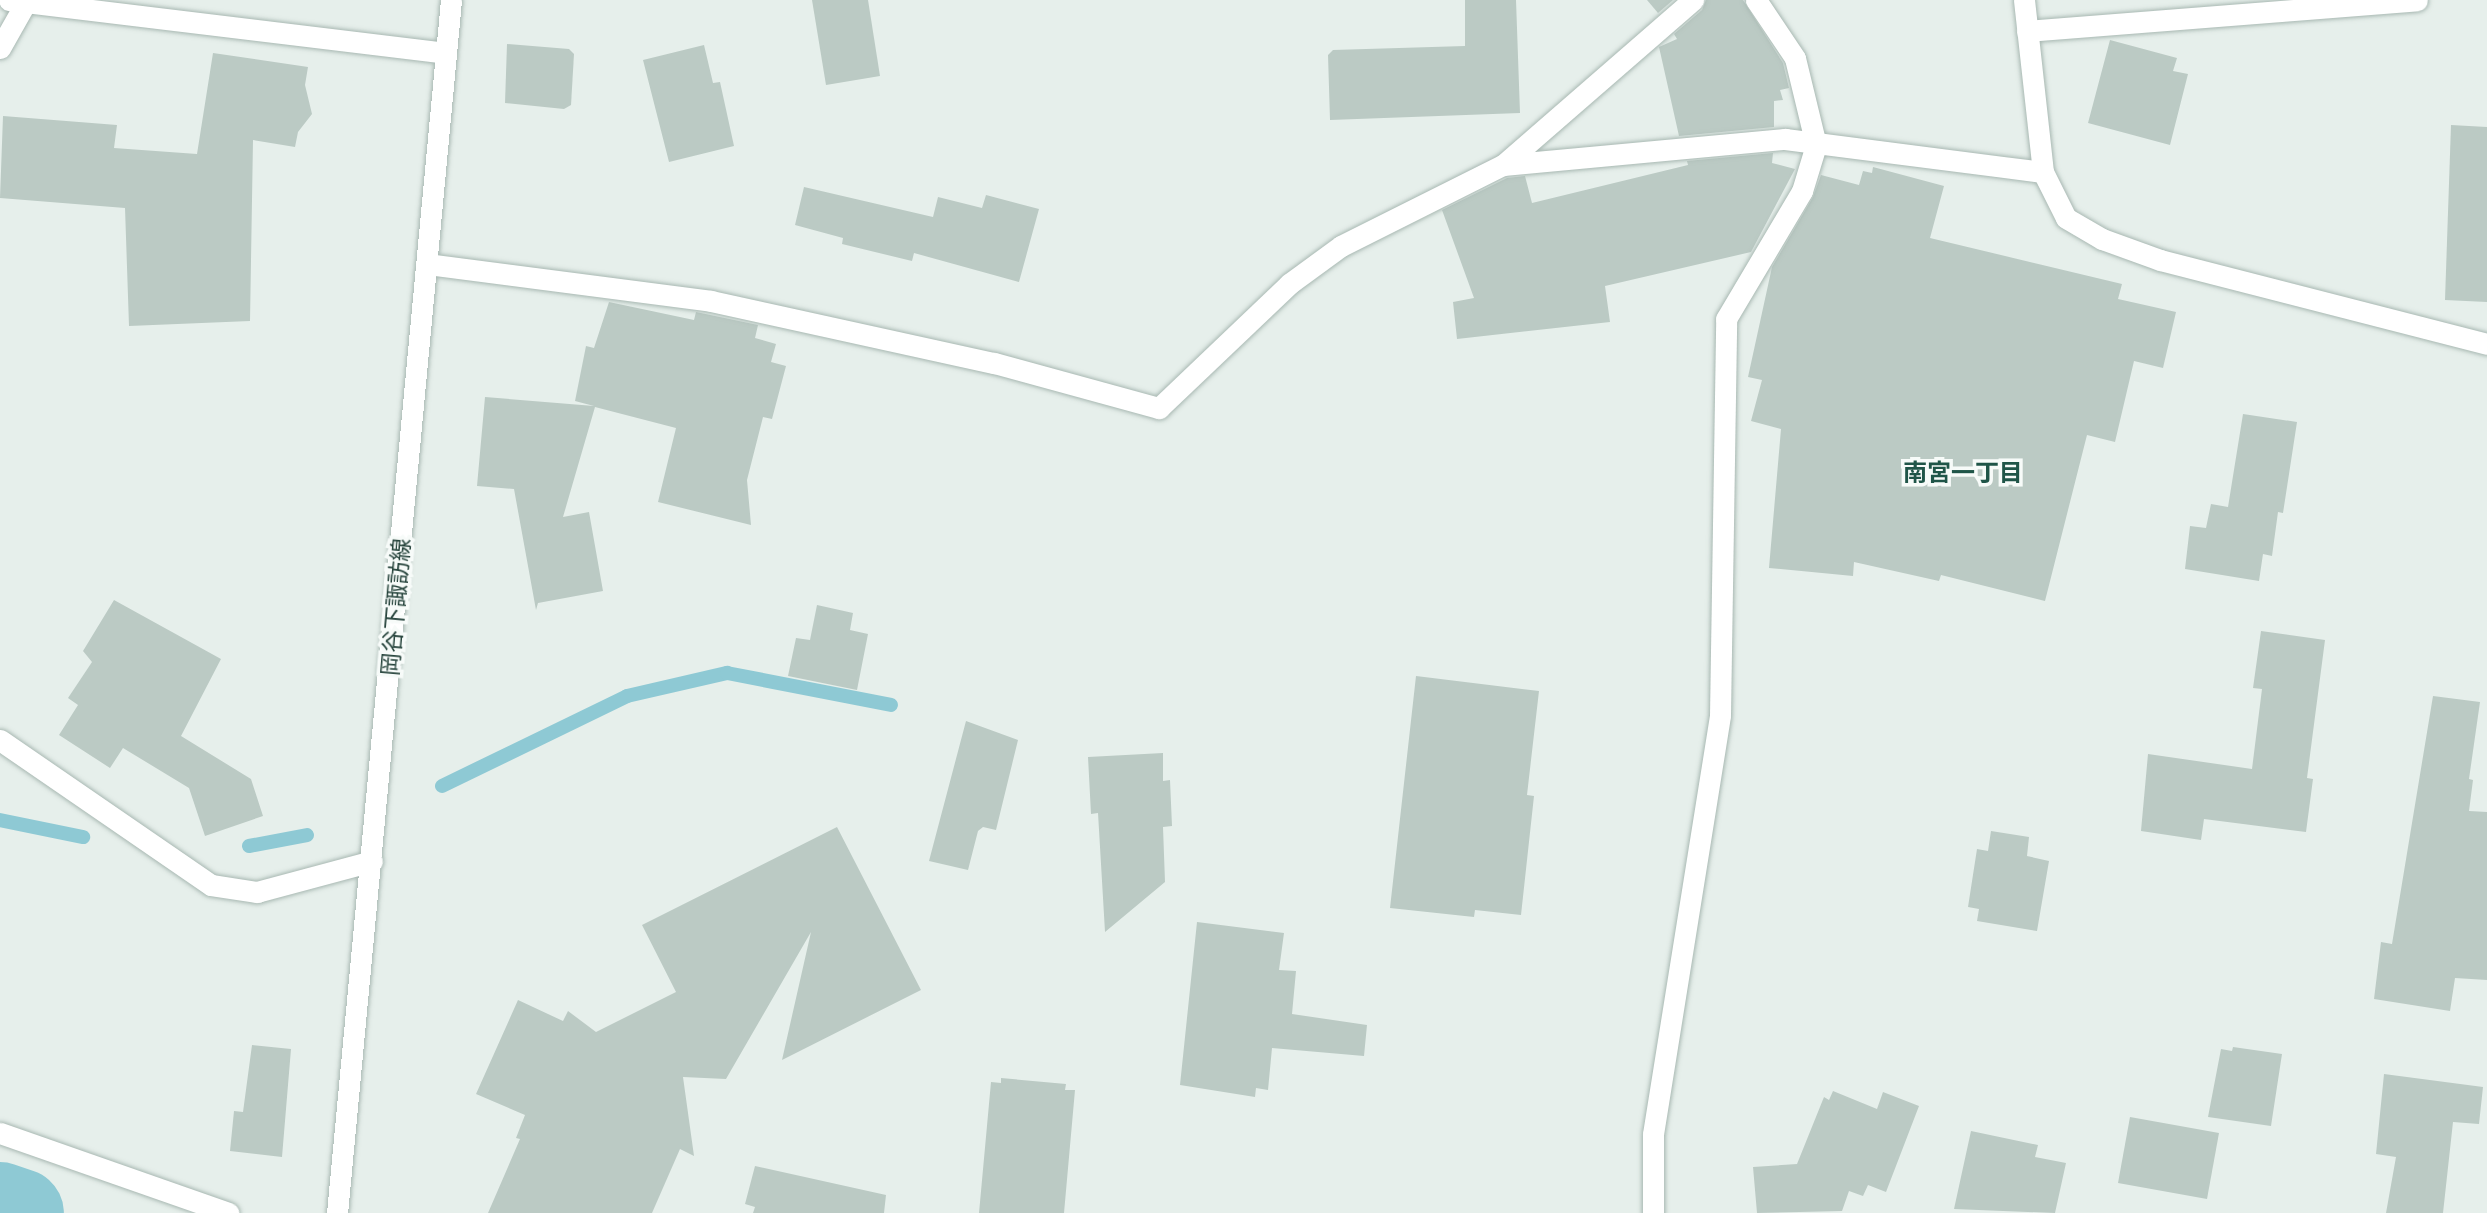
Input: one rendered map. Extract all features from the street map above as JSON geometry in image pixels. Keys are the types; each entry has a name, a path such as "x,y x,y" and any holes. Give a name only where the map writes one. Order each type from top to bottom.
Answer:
{"street":[{"name":"岡谷下諏訪線","path":"337,1213 451,0"},
{"path":"427,264 711,301 994,363 1159,408 1289,284 1341,246 1503,165 1693,0"},
{"path":"1653,1213 1653,1134 1720,715 1726,319 1802,191 1816,145 1795,58 1756,0"},
{"path":"2024,0 2043,172 2066,218 2102,239 2160,260 2487,344"},
{"path":"2027,31 2417,0"},
{"path":"0,48 18,1 446,53"},
{"path":"1503,165 1785,139 2043,172"},
{"path":"0,740 211,885 257,892 372,861"},
{"path":"0,1133 228,1213"}],"building":[{"path":"812,0 868,0 880,76 826,85"},
{"path":"1465,0 1516,0 1520,113 1330,120 1328,55 1333,50 1465,46"},
{"path":"1647,0 1673,0 1658,13"},
{"path":"1706,0 1743,0 1783,63 1789,88 1780,90 1783,100 1774,101 1774,127 1679,136 1659,47 1677,39 1674,34 1702,10"},
{"path":"2110,40 2177,58 2173,71 2188,74 2170,145 2088,123"},
{"path":"507,44 569,49 574,54 571,105 564,109 505,103"},
{"path":"704,45 713,83 720,82 734,146 669,162 643,60"},
{"path":"213,53 308,67 305,85 312,114 298,132 295,147 253,140 250,321 129,326 125,208 0,198 3,116 117,125 114,148 197,154"},
{"path":"2451,125 2487,127 2487,302 2445,300"},
{"path":"1773,153 1772,163 1795,169 1751,252 1605,286 1610,322 1457,339 1453,302 1474,298 1442,210 1507,178 1525,176 1532,203 1688,165 1687,161"},
{"path":"1873,167 1944,186 1930,238 2122,284 2118,299 2176,312 2163,368 2134,361 2115,442 2087,435 2045,601 1941,575 1939,581 1854,562 1853,576 1769,568 1781,429 1751,421 1762,380 1748,377 1772,267 1813,197 1821,175 1859,185 1863,171 1872,173"},
{"path":"804,187 933,217 938,197 982,208 986,195 1039,209 1019,282 914,253 912,261 842,244 843,238 795,225"},
{"path":"609,302 694,320 696,312 758,325 755,338 776,344 771,362 786,366 772,419 763,417 747,480 751,525 658,502 676,428 595,407 563,517 589,512 603,591 538,603 536,610 514,489 477,486 485,397 594,406 575,401 586,346 594,348"},
{"path":"2243,414 2297,422 2283,513 2278,512 2272,556 2263,554 2259,581 2185,569 2190,526 2206,528 2211,504 2228,507"},
{"path":"114,600 221,659 181,736 251,779 263,816 205,836 189,788 123,748 110,768 59,735 78,705 68,698 92,662 83,651"},
{"path":"817,605 853,613 850,630 868,634 857,690 788,676 796,638 810,640"},
{"path":"2261,631 2325,640 2307,778 2313,779 2306,832 2204,819 2201,840 2141,831 2148,754 2252,769 2262,689 2253,688"},
{"path":"1416,676 1539,691 1527,795 1534,796 1521,915 1475,910 1474,917 1390,908"},
{"path":"2433,696 2480,702 2469,779 2473,780 2469,811 2487,812 2487,980 2455,978 2450,1011 2374,999 2381,942 2392,944"},
{"path":"966,721 1018,740 996,830 983,827 978,831 968,870 929,861"},
{"path":"1163,753 1163,781 1170,780 1172,826 1163,827 1165,882 1105,932 1098,813 1091,814 1088,757"},
{"path":"837,827 921,990 782,1060 811,932 726,1079 683,1077 694,1156 680,1149 652,1213 488,1213 520,1139 516,1138 525,1115 476,1094 518,1000 563,1021 568,1011 596,1032 676,992 642,925"},
{"path":"1991,831 2029,837 2027,856 2049,861 2037,931 1977,921 1979,909 1968,907 1977,849 1988,851"},
{"path":"1197,922 1284,933 1279,970 1296,971 1292,1014 1367,1025 1364,1056 1272,1048 1268,1090 1256,1088 1255,1097 1180,1085"},
{"path":"252,1045 291,1049 282,1157 230,1151 234,1111 243,1112"},
{"path":"2233,1047 2282,1054 2271,1126 2208,1117 2221,1049 2232,1051"},
{"path":"2384,1074 2483,1087 2479,1124 2453,1122 2443,1213 2386,1213 2396,1157 2376,1154"},
{"path":"1001,1078 1066,1084 1065,1090 1075,1090 1064,1213 979,1213 991,1082 1001,1083"},
{"path":"1833,1091 1877,1109 1883,1092 1919,1106 1886,1192 1868,1185 1863,1196 1849,1191 1842,1211 1757,1213 1753,1167 1797,1164 1824,1097 1829,1100"},
{"path":"2130,1117 2219,1133 2207,1199 2118,1183"},
{"path":"1971,1131 2038,1145 2035,1157 2066,1163 2055,1213 1954,1209"},
{"path":"755,1166 886,1195 884,1213 753,1213 755,1207 745,1204"}],"waterway":[{"path":"442,786 627,696 727,673 891,705"},
{"path":"0,820 83,837"},
{"path":"249,846 307,835"},
{"path":"0,1206 20,1213"}],"district":[{"name":"南宮一丁目","path":"1963,474"}]}
